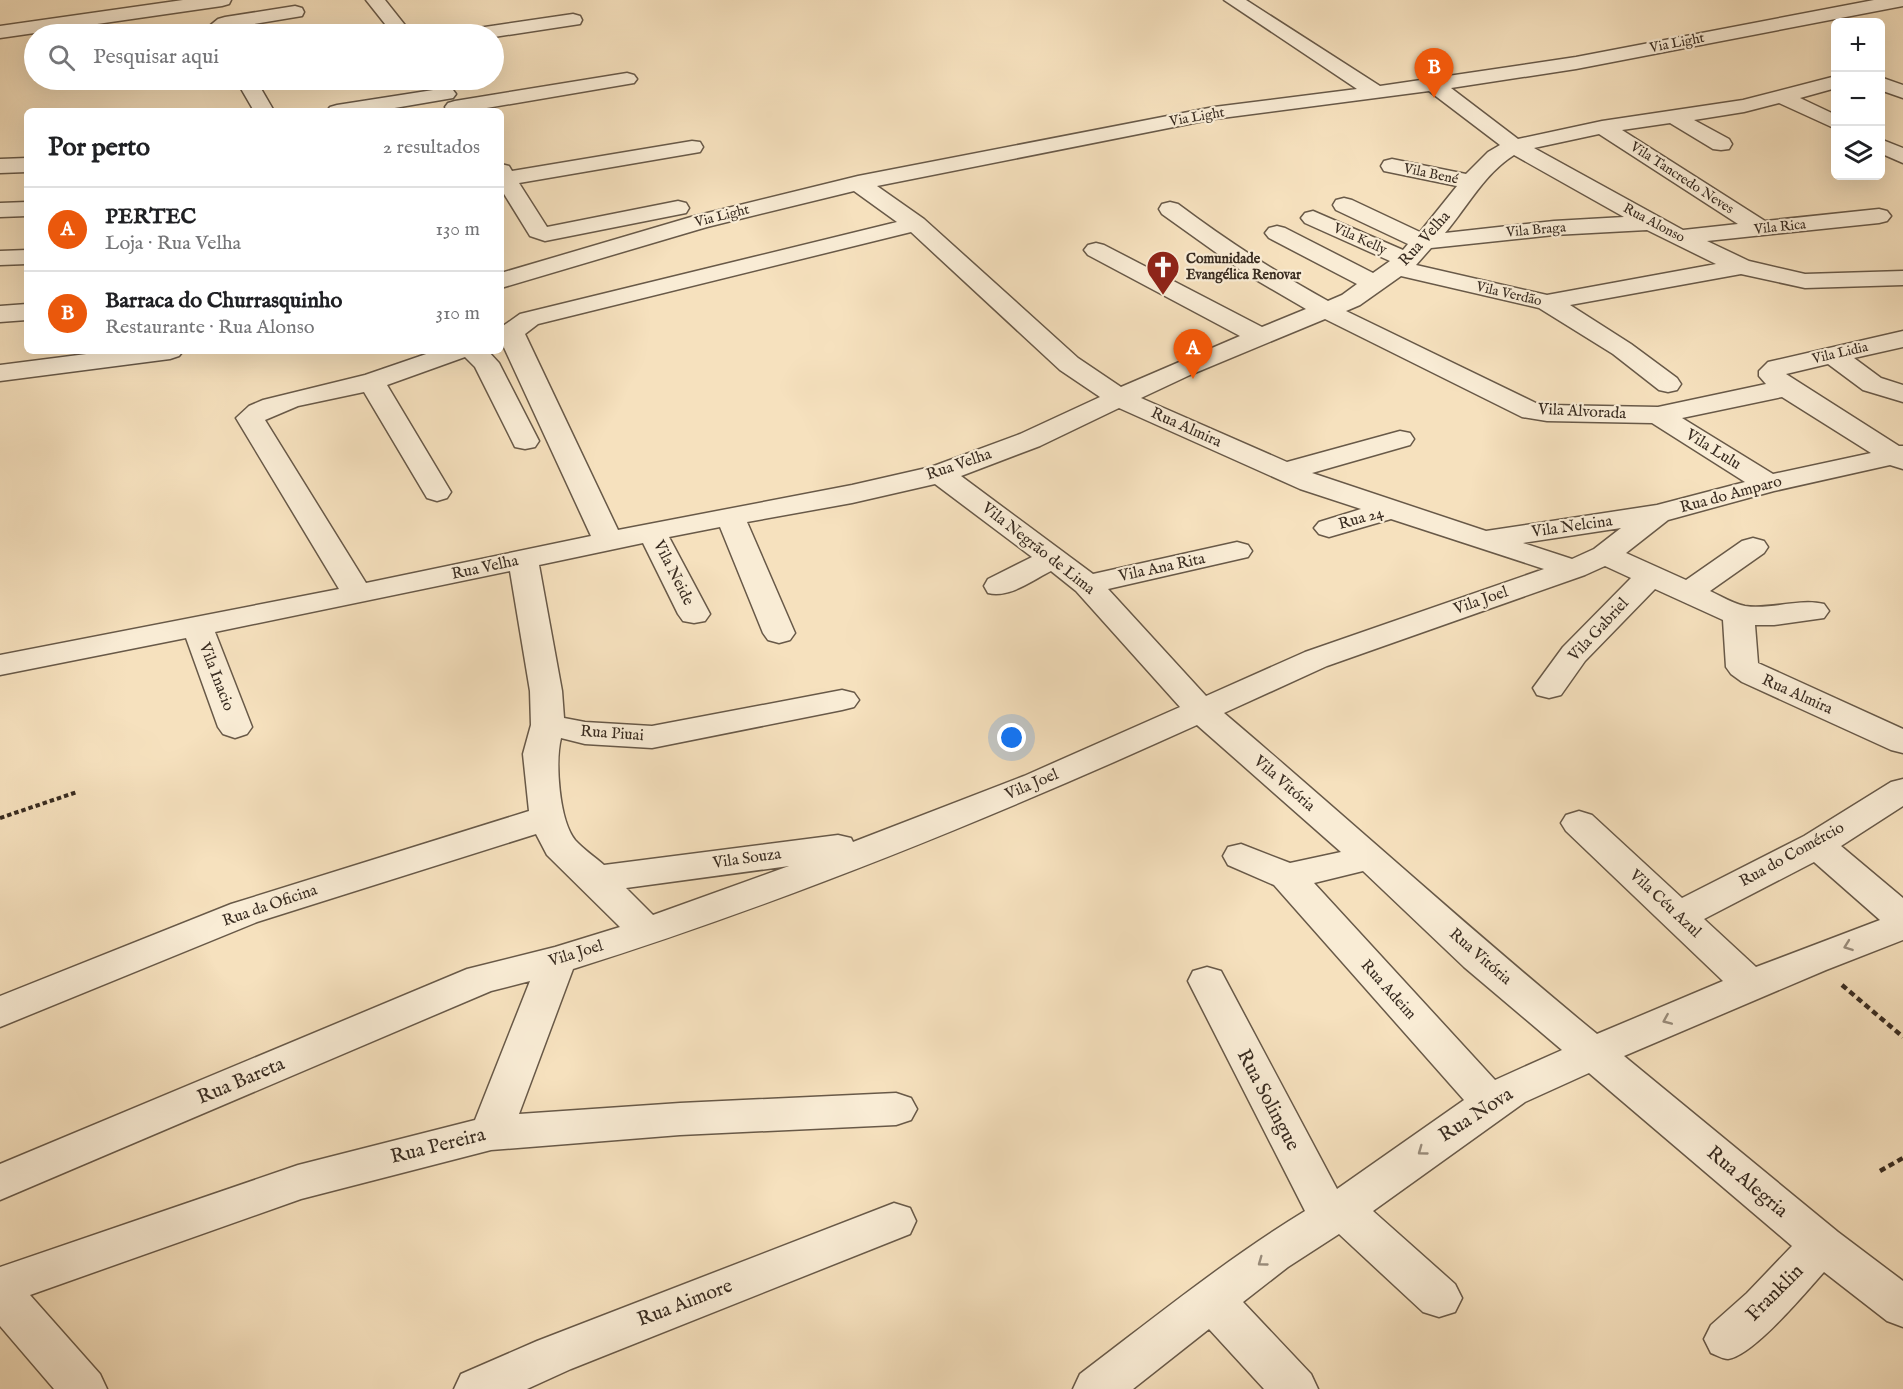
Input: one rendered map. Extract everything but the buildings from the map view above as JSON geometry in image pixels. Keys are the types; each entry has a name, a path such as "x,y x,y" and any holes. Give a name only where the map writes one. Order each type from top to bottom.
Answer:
{"street":[{"path":"56,24 222,0"},
{"path":"375,0 395,24"},
{"path":"1233,0 1376,93"},
{"name":"Via Light","path":"504,280 699,222 858,183 1214,114 1434,85 1576,63 1903,0"},
{"path":"223,24 295,12"},
{"path":"504,30 573,20"},
{"path":"0,32 24,29"},
{"path":"1885,75 1903,92"},
{"path":"363,108 627,79"},
{"name":"Rua Velha","path":"0,665 197,627 352,586 523,560 608,540 852,494 940,474 1030,440 1259,336 1352,300 1409,257 1446,217 1470,182 1496,157 1514,146 1602,127 1744,106 1831,83"},
{"name":"Rua Alonso","path":"1434,85 1514,146 1651,223 1741,267 1805,281 1903,278"},
{"path":"252,90 262,108"},
{"path":"1780,96 1831,121"},
{"path":"1673,116 1721,144"},
{"name":"Vila Tancredo Neves","path":"1602,127 1762,229"},
{"path":"692,147 504,174 538,231 549,234 724,199"},
{"path":"1885,147 1903,156"},
{"path":"0,166 24,165"},
{"name":"Vila Bené","path":"1392,165 1470,182"},
{"name":"Rua Almira","path":"858,183 916,224 1069,364 1119,398 1285,472 1574,569"},
{"path":"1344,206 1409,257"},
{"path":"0,210 24,209"},
{"name":"Vila Alvorada","path":"1170,209 1203,236 1326,310 1532,411 1658,415 1781,378"},
{"path":"504,215 526,211"},
{"name":"Vila Rica","path":"1680,237 1879,216"},
{"name":"Vila Kelly","path":"1313,218 1409,257"},
{"name":"Vila Braga","path":"1409,257 1554,228 1651,223"},
{"path":"608,540 513,339 507,333 529,319 916,224"},
{"path":"1277,233 1376,284"},
{"path":"1096,250 1259,336"},
{"path":"0,258 24,257"},
{"name":"Vila Verdão","path":"1409,257 1548,302 1622,349 1668,384"},
{"path":"1548,302 1741,267"},
{"path":"0,314 24,312"},
{"name":"Vila Lidia","path":"1781,378 1833,355 1903,339"},
{"path":"0,373 54,358 121,354"},
{"path":"451,354 423,366 372,382 266,407 250,418 352,586 457,552"},
{"path":"476,354 486,363 525,441"},
{"path":"1833,355 1872,384 1903,394"},
{"path":"1781,378 1900,457"},
{"path":"372,382 437,492"},
{"name":"Vila Lulu","path":"1658,415 1768,484"},
{"path":"1285,472 1400,438"},
{"name":"Rua do Amparo","path":"1574,569 1605,555 1658,514 1768,484 1900,457"},
{"name":"Vila Negrão de Lima","path":"940,474 1087,584 1201,710"},
{"name":"Rua 24","path":"1329,528 1394,509"},
{"name":"Vila Nelcina","path":"1486,539 1658,514"},
{"path":"730,516 779,633"},
{"name":"Vila Neide","path":"652,532 694,614"},
{"path":"1689,591 1754,547"},
{"name":"Vila Ana Rita","path":"1087,584 1238,551"},
{"path":"1605,555 1738,615 1774,616 1813,611"},
{"path":"999,586 1053,558"},
{"path":"523,560 546,691 548,725 540,754 547,818 560,846 596,879 647,932"},
{"name":"Vila Joel","path":"482,980 647,932 898,839 1036,784 1316,659 1574,569"},
{"name":"Vila Gabriel","path":"1549,688 1574,654 1652,575"},
{"name":"Rua Almira","path":"1738,615 1742,667 1747,671 1903,742"},
{"name":"Vila Inacio","path":"197,627 235,727"},
{"name":"Rua Piuai","path":"548,725 585,733 652,736 842,700"},
{"name":"Vila Vitória","path":"1201,710 1368,858"},
{"name":"Rua do Comércio","path":"1679,916 1817,845 1903,790"},
{"name":"Rua da Oficina","path":"0,1012 244,913 547,818"},
{"name":"Vila Céu Azul","path":"1579,823 1751,985"},
{"name":"Vila Souza","path":"596,879 898,839"},
{"path":"1817,845 1903,919"},
{"path":"1241,856 1287,876 1368,858"},
{"name":"Rua Vitória","path":"1368,858 1389,874 1478,957 1595,1052"},
{"name":"Rua Adeim","path":"1287,876 1492,1103"},
{"name":"Rua Nova","path":"1097,1389 1272,1254 1335,1214 1510,1091 1751,985 1903,926"},
{"path":"491,1133 557,960"},
{"name":"Rua Bareta","path":"0,1183 482,980"},
{"name":"Rua Solingue","path":"1207,981 1335,1214"},
{"name":"Rua Alegria","path":"1595,1052 1822,1245 1903,1307"},
{"name":"Rua Pereira","path":"0,1286 298,1182 491,1133 680,1119 896,1109"},
{"path":"1335,1214 1439,1298"},
{"name":"Rua Aimore","path":"478,1389 554,1355 894,1221"},
{"name":"Franklin","path":"1727,1339 1763,1306 1822,1245"},
{"path":"0,1293 83,1389"},
{"path":"1212,1299 1293,1389"}],"path":[{"path":"0,818 77,792"},
{"path":"1812,960 1903,1037"},
{"path":"1880,1171 1903,1158"}],"place":[{"name":"Barraca do Churrasquinho","path":"1434,98"},
{"name":"Comunidade Evangélica Renovar","path":"1163,296"},
{"name":"PERTEC","path":"1193,379"}]}
